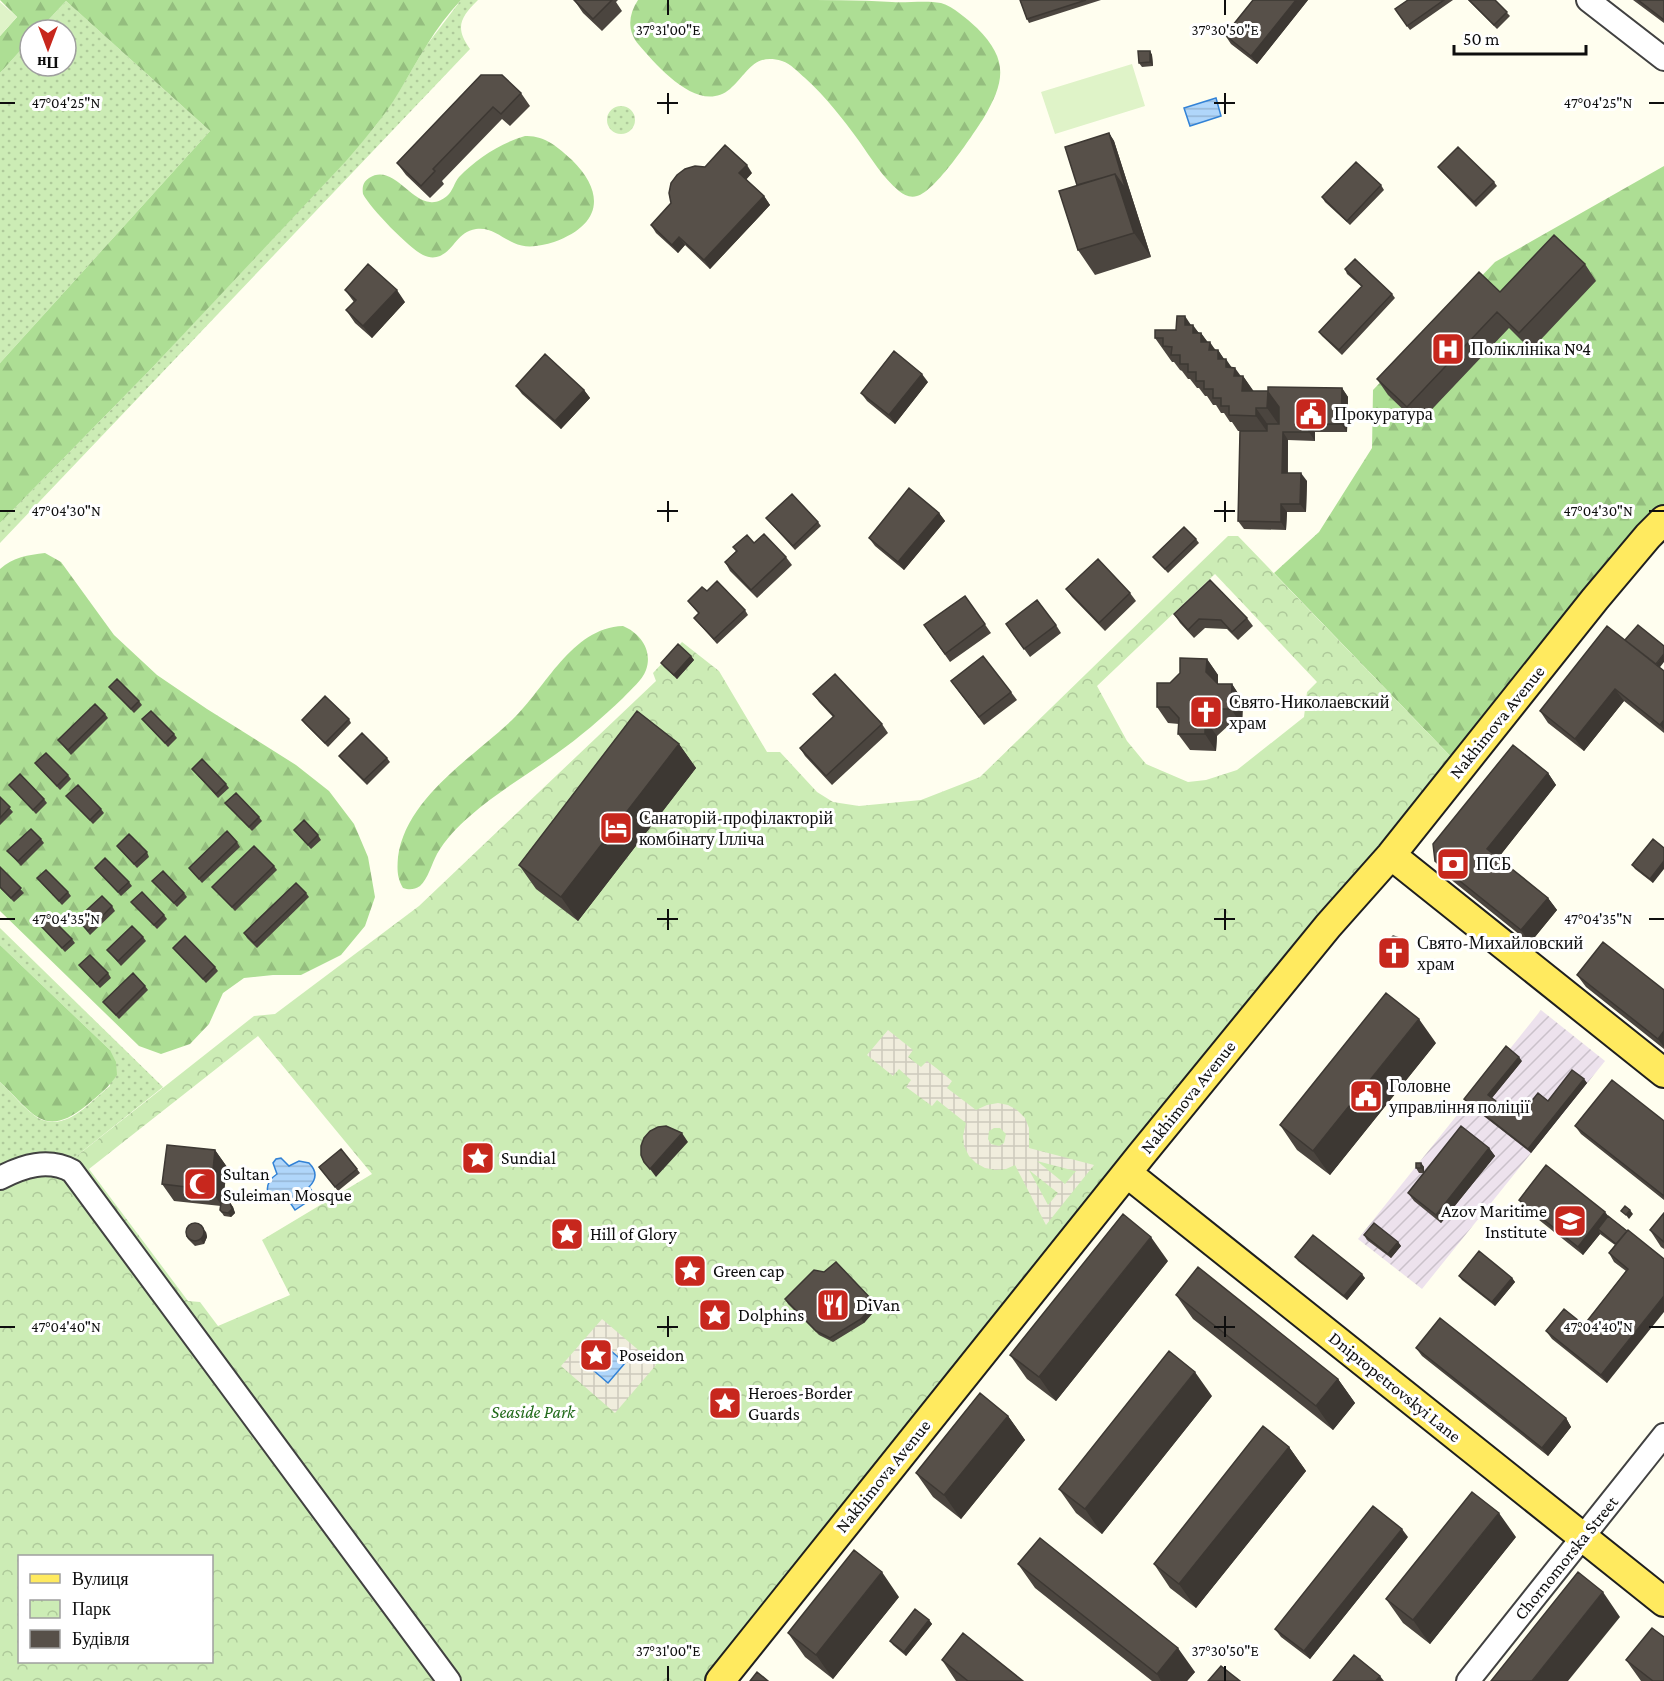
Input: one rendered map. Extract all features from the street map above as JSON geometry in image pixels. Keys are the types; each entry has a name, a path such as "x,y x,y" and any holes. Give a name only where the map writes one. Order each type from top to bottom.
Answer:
{"main road":[{"name":"Nakhimova Avenue","path":"720,1681 1127,1173 1328,926 1391,855 1595,599 1664,520"},
{"path":"1391,855 1664,1072"},
{"name":"Dnipropetrovskyi Lane","path":"1127,1173 1664,1602"}],"street":[{"path":"1588,0 1664,59"},
{"path":"0,1178 34,1165 51,1164 72,1171 449,1681"},
{"name":"Chornomorska Street","path":"1468,1681 1664,1435"}],"shaded area":[{"path":"1541,1010 1605,1061 1422,1289 1358,1239"},
{"path":"888,1030 913,1050 908,1057 921,1067 927,1061 940,1071 952,1081 947,1088 976,1110 998,1103 1017,1110 1025,1118 1029,1128 1029,1148 1094,1165 1046,1225 1015,1165 996,1170 976,1163 964,1146 963,1136 966,1123 937,1100 932,1106 906,1087 911,1080 899,1069 893,1076 867,1055","holes":["1000,1128 1006,1134 1004,1143 999,1146 991,1144 988,1139 989,1131","1037,1161 1076,1171 1065,1184","1029,1170 1058,1193 1048,1205"]},
{"path":"602,1319 656,1365 615,1413 561,1366"}],"green space":[{"path":"0,0 461,0 435,33 387,110 346,161 150,370 0,523 0,363 210,131 66,1 50,18 18,18 18,53 0,73 0,36 17,17"},
{"path":"461,0 478,0 467,12 461,28 470,49 0,543 0,523 150,370 374,128 426,46"},
{"path":"638,0 828,0 941,3 965,17 987,40 999,61 999,82 996,94 983,119 953,162 925,192 917,196 905,195 878,168 827,100 785,62 772,59 757,62 730,89 718,95 705,96 680,85 657,65 632,34 630,23 632,11"},
{"path":"66,1 210,131 0,363 0,73 18,53 18,78 78,78 78,18 50,18"},
{"path":"0,2 17,17 0,36"},
{"path":"1132,64 1145,106 1055,134 1041,92"},
{"path":"621,106 631,110 635,120 631,130 621,134 611,130 607,120 611,110"},
{"path":"525,136 545,140 567,155 583,173 594,196 589,218 570,235 554,242 539,246 523,246 491,231 476,229 460,237 440,256 427,257 417,251 381,218 363,194 363,185 369,178 385,175 423,200 439,201 449,194 459,177 481,158 498,147"},
{"path":"1664,166 1664,511 1457,763 1274,573 1319,532 1372,448 1373,390 1495,262"},
{"name":"Seaside Park","path":"1228,536 1238,536 1457,763 720,1681 0,1681 0,1174 69,1162 254,1016 275,1014 419,906 656,681 653,673 682,642 719,671 767,752 780,752 817,792 833,802 859,806 921,800 980,777","holes":["1215,574 1317,682 1307,692 1304,717 1237,770 1206,780 1188,782 1146,764 1127,741 1097,686","258,1036 372,1174 262,1240 290,1295 218,1326 200,1302 188,1301 89,1169"]},
{"path":"45,553 61,562 114,635 157,675 296,765 329,791 354,824 368,857 375,897 365,926 341,955 301,975 244,978 223,993 209,1024 190,1044 161,1054 139,1046 0,911 0,569 15,559"},
{"path":"623,626 640,638 646,649 648,663 639,681 582,734 465,820 440,849 423,883 414,889 403,888 399,877 398,857 404,836 414,816 427,798 460,764 512,720 574,648 588,637 605,629"},
{"path":"0,928 163,1087 69,1162 0,1174 0,1082 33,1115 48,1122 58,1122 77,1114 110,1086 110,1050 0,945"},
{"path":"0,945 110,1050 116,1062 117,1075 107,1087 87,1105 60,1121 40,1118 0,1082"}],"water":[{"path":"1216,98 1221,116 1190,126 1184,108"},
{"path":"281,1158 289,1166 299,1161 309,1163 315,1172 315,1178 309,1187 316,1196 295,1210 289,1201 278,1203 268,1193 268,1185 277,1174 273,1163 276,1159"},
{"path":"610,1350 625,1363 608,1383 593,1370"}],"building":[{"path":"574,0 612,0 593,19"},
{"path":"1020,0 1086,0 1027,19"},
{"path":"1253,0 1296,0 1251,56 1225,35"},
{"path":"1408,0 1444,0 1407,26 1395,9"},
{"path":"1469,0 1495,0 1507,12 1494,25"},
{"path":"1638,0 1664,0 1664,20"},
{"path":"1138,51 1150,51 1150,62 1139,63"},
{"path":"481,75 502,75 521,93 501,114 493,107 433,169 435,171 421,186 397,163"},
{"path":"1109,133 1126,190 1115,174 1077,185 1065,147"},
{"path":"725,145 747,165 739,173 764,196 704,260 679,237 672,245 651,225 671,203 669,193 671,183 677,175 695,166 705,167"},
{"path":"1458,147 1494,182 1474,202 1438,167"},
{"path":"1356,162 1381,185 1347,221 1322,197"},
{"path":"1115,174 1134,233 1078,250 1059,191"},
{"path":"1554,235 1585,264 1519,333 1497,312 1407,407 1377,379 1479,272 1500,292"},
{"path":"1355,259 1392,294 1339,350 1319,332 1362,286 1345,269"},
{"path":"368,264 397,290 363,326 346,310 356,300 345,290"},
{"path":"1177,316 1185,316 1185,325 1193,325 1193,333 1201,333 1201,342 1210,342 1209,350 1218,350 1218,359 1226,359 1226,367 1235,368 1234,376 1243,376 1242,391 1268,391 1267,408 1256,408 1256,416 1229,415 1229,406 1221,406 1221,398 1213,398 1213,389 1204,389 1204,381 1196,381 1196,372 1188,372 1188,364 1180,364 1180,355 1171,355 1172,347 1163,346 1163,338 1155,338 1155,330 1176,330"},
{"path":"894,351 922,374 889,415 861,393"},
{"path":"545,354 584,390 555,421 516,386"},
{"path":"1268,387 1342,388 1341,424 1309,424 1309,432 1283,432 1282,473 1301,473 1300,504 1281,504 1281,522 1238,521 1240,431 1267,431 1267,424 1279,424 1279,407 1268,392"},
{"path":"909,488 939,513 898,562 869,538"},
{"path":"792,494 818,522 793,546 766,518"},
{"path":"1184,527 1196,539 1165,569 1153,557"},
{"path":"764,534 786,557 751,590 725,562 737,551 733,547 747,535 754,543"},
{"path":"1098,559 1130,593 1099,623 1066,589"},
{"path":"1210,580 1247,618 1232,632 1221,620 1199,619 1188,630 1174,614"},
{"path":"717,581 745,610 714,639 694,618 699,613 688,601 702,587 707,591"},
{"path":"965,596 985,624 945,654 924,625"},
{"path":"1037,600 1056,625 1024,649 1006,624"},
{"path":"1638,625 1664,646 1664,654 1656,664 1625,640"},
{"path":"1607,626 1664,671 1664,720 1660,725 1615,689 1575,739 1540,711"},
{"path":"678,644 691,656 674,675 661,663"},
{"path":"983,656 1011,692 979,717 951,681"},
{"path":"1180,658 1207,659 1206,672 1218,684 1232,684 1231,709 1217,709 1205,720 1205,734 1178,734 1179,718 1169,707 1157,707 1157,683 1170,683 1180,673"},
{"path":"835,674 882,724 826,776 800,748 834,716 813,694"},
{"path":"117,679 139,701 131,709 109,687"},
{"path":"325,696 349,719 325,743 302,720"},
{"path":"95,704 105,714 68,750 58,740"},
{"path":"151,711 174,734 165,743 142,719"},
{"path":"637,711 679,744 561,897 519,865"},
{"path":"362,733 387,758 364,780 339,756"},
{"path":"1513,745 1548,773 1487,849 1548,898 1521,930 1435,861 1433,844"},
{"path":"46,753 68,775 57,786 35,763"},
{"path":"202,759 226,784 216,794 192,769"},
{"path":"20,774 44,799 33,810 9,785"},
{"path":"78,785 101,809 90,820 66,796"},
{"path":"236,793 259,817 249,827 225,803"},
{"path":"0,797 10,807 0,818"},
{"path":"304,820 318,835 308,845 294,830"},
{"path":"31,829 41,839 18,861 7,851"},
{"path":"227,831 237,842 199,879 189,868"},
{"path":"129,834 147,852 134,864 117,846"},
{"path":"1653,839 1664,848 1664,861 1650,879 1632,865"},
{"path":"254,846 274,866 232,907 212,887"},
{"path":"105,858 129,882 118,892 95,868"},
{"path":"0,867 21,888 11,898 0,887"},
{"path":"46,870 68,892 59,901 37,878"},
{"path":"163,871 184,893 174,903 152,881"},
{"path":"296,883 306,893 254,943 244,933"},
{"path":"142,892 164,915 154,925 131,902"},
{"path":"102,896 112,906 88,931 77,919"},
{"path":"49,916 72,939 62,948 40,925"},
{"path":"132,926 143,937 118,961 107,950"},
{"path":"185,936 215,967 203,979 173,948"},
{"path":"1393,936 1399,938 1403,944 1394,958 1386,962 1379,956 1382,948"},
{"path":"1603,942 1664,990 1664,1031 1658,1039 1577,975"},
{"path":"90,955 108,973 97,984 79,965"},
{"path":"133,973 145,986 116,1015 103,1002"},
{"path":"1386,993 1419,1019 1313,1151 1280,1125"},
{"path":"1506,1046 1519,1057 1488,1095 1518,1118 1538,1093 1548,1101 1572,1070 1584,1079 1528,1149 1464,1099"},
{"path":"1612,1080 1664,1121 1664,1196 1575,1126"},
{"path":"666,1126 682,1133 650,1169 641,1155 641,1146 650,1131"},
{"path":"1461,1126 1489,1148 1436,1215 1408,1193"},
{"path":"167,1145 215,1150 211,1190 162,1184"},
{"path":"341,1149 357,1169 335,1187 319,1167"},
{"path":"1416,1163 1421,1163 1421,1168 1416,1168"},
{"path":"1546,1165 1605,1212 1578,1247 1519,1200"},
{"path":"227,1201 232,1209 228,1213 222,1212 221,1203"},
{"path":"1625,1206 1630,1210 1626,1215 1621,1211"},
{"path":"1664,1213 1664,1242 1650,1230"},
{"path":"1123,1214 1151,1237 1039,1377 1010,1355"},
{"path":"1608,1216 1627,1231 1616,1244 1598,1229"},
{"path":"195,1223 201,1226 204,1232 201,1238 195,1241 189,1238 186,1232 189,1226"},
{"path":"1374,1223 1398,1242 1388,1254 1364,1235"},
{"path":"1628,1230 1664,1259 1664,1296 1601,1375 1546,1331 1564,1309 1584,1325 1628,1269 1609,1253"},
{"path":"1313,1235 1362,1274 1344,1296 1295,1257"},
{"path":"1479,1251 1512,1278 1492,1302 1459,1276"},
{"path":"836,1262 875,1303 861,1319 830,1338 816,1331 785,1299 814,1270 824,1272"},
{"path":"1198,1267 1338,1379 1316,1406 1176,1295"},
{"path":"1440,1318 1566,1418 1542,1448 1416,1348"},
{"path":"1169,1351 1195,1372 1085,1509 1059,1489"},
{"path":"980,1393 1008,1416 944,1495 916,1473"},
{"path":"1263,1426 1289,1447 1179,1584 1154,1564"},
{"path":"1472,1492 1499,1513 1413,1620 1386,1599"},
{"path":"1373,1506 1402,1529 1304,1651 1275,1629"},
{"path":"1040,1538 1178,1648 1157,1674 1018,1564"},
{"path":"854,1550 882,1572 816,1655 788,1633"},
{"path":"1578,1572 1603,1592 1532,1681 1491,1681"},
{"path":"915,1609 929,1620 904,1652 890,1641"},
{"path":"1652,1628 1664,1637 1664,1681 1653,1681 1626,1660"},
{"path":"963,1633 1023,1681 968,1681 942,1660"},
{"path":"1354,1655 1380,1676 1376,1681 1333,1681"},
{"path":"1221,1666 1240,1681 1208,1681"},
{"path":"757,1672 768,1681 750,1681"}],"place":[{"name":"Поліклініка №4","path":"1448,349"},
{"name":"Прокуратура","path":"1311,414"},
{"name":"Свято-Николаевский храм","path":"1206,712"},
{"name":"Санаторій-профілакторій комбінату Ілліча","path":"616,828"},
{"name":"ПСБ","path":"1453,864"},
{"name":"Свято-Михайловский храм","path":"1394,953"},
{"name":"Головне управління поліції","path":"1366,1096"},
{"name":"Sundial","path":"478,1158"},
{"name":"Sultan Suleiman Mosque","path":"200,1184"},
{"name":"Azov Maritime Institute","path":"1570,1221"},
{"name":"Hill of Glory","path":"567,1234"},
{"name":"Green cap","path":"690,1271"},
{"name":"DiVan","path":"833,1305"},
{"name":"Dolphins","path":"715,1315"},
{"name":"Poseidon","path":"596,1355"},
{"name":"Heroes-Border Guards","path":"725,1403"}]}
